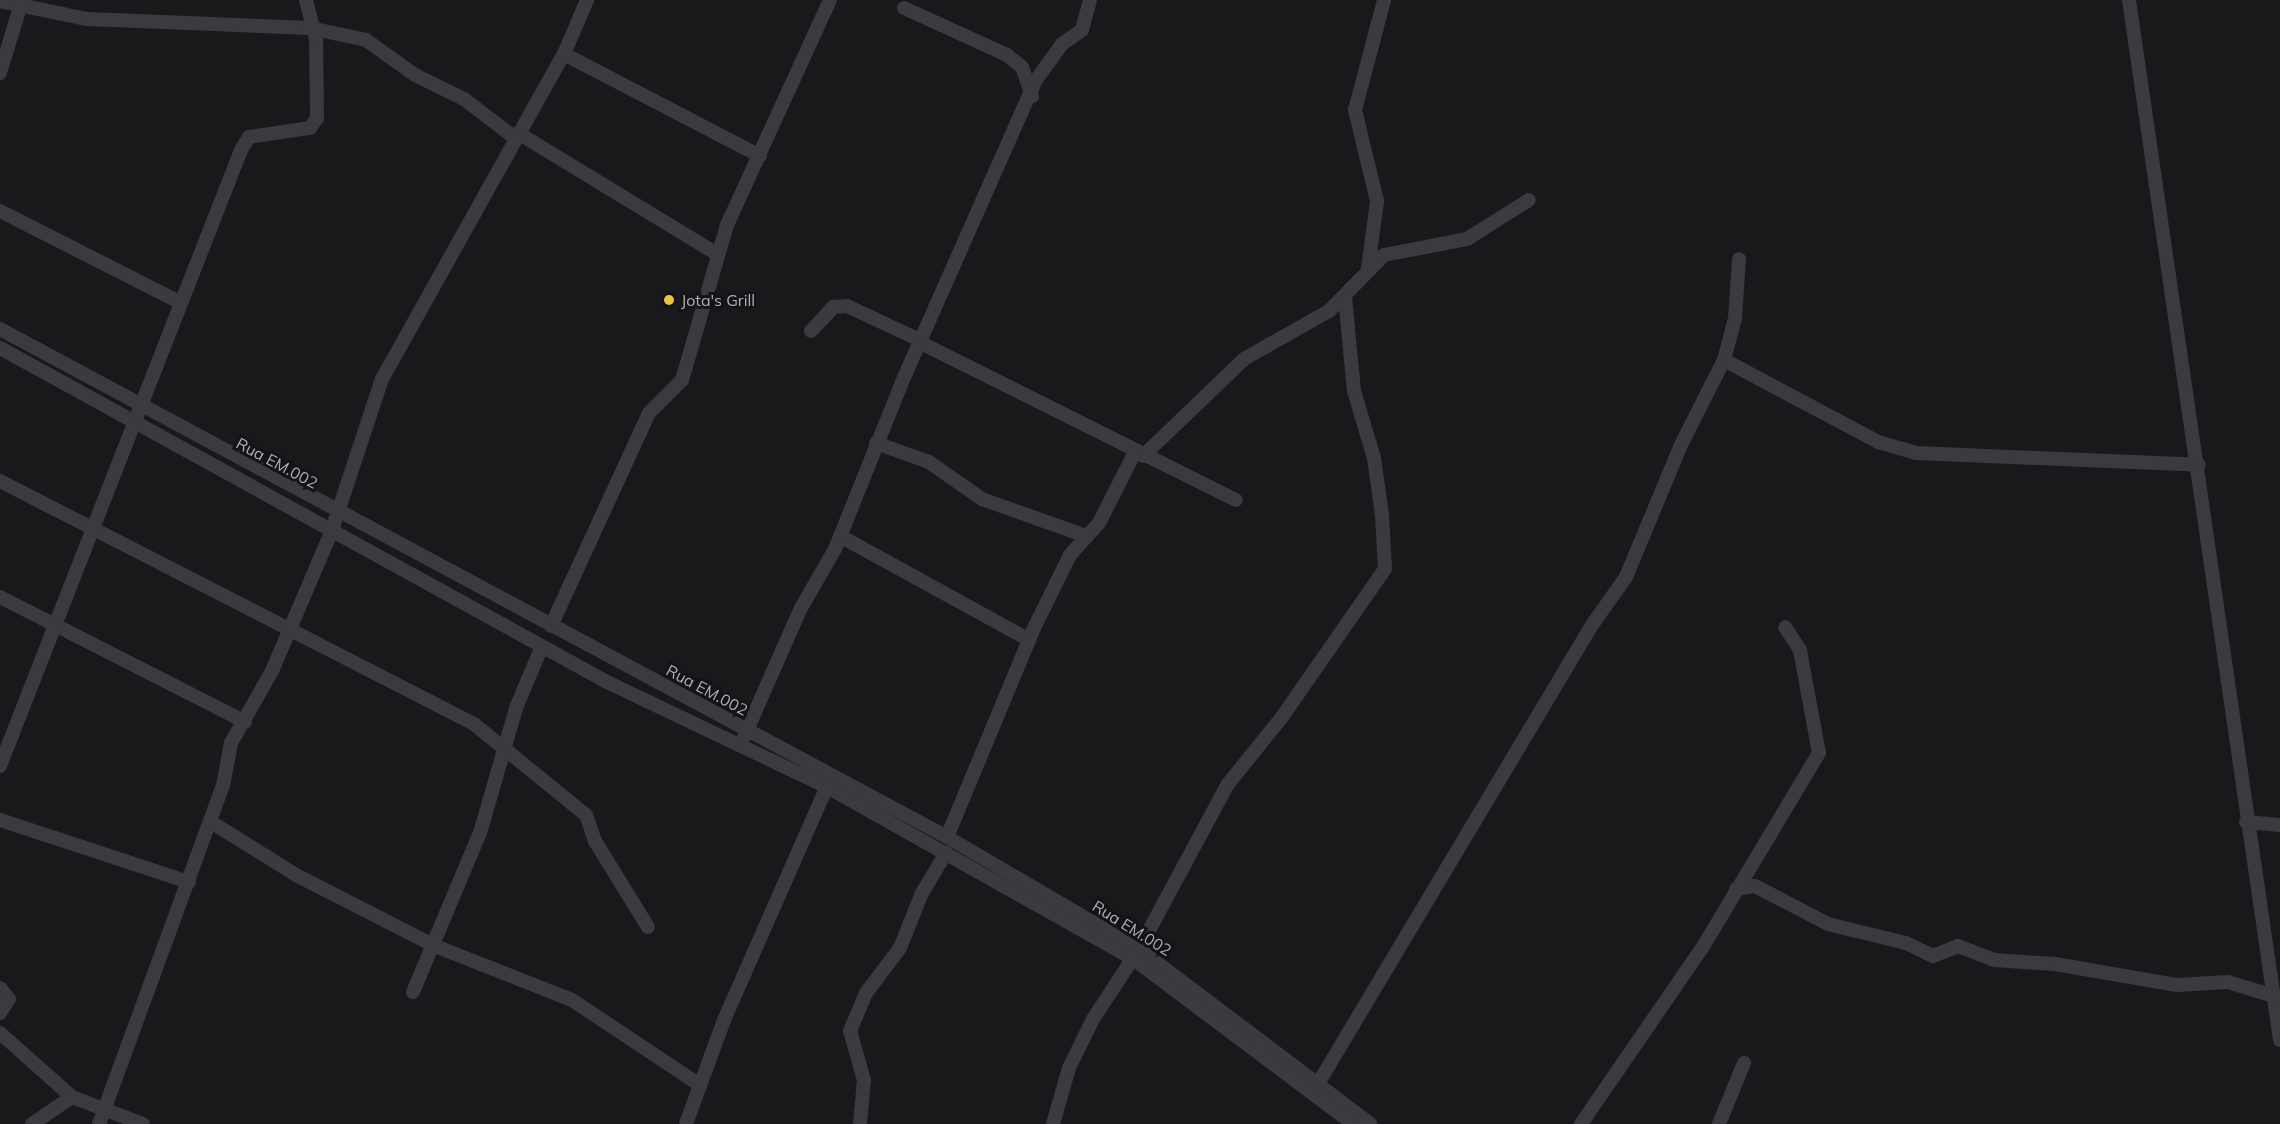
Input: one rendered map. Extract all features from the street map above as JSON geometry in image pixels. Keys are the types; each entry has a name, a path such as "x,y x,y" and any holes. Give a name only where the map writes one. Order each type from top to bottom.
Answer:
{"street":[{"path":"0,766 135,423 179,302 249,137 314,126 317,57 306,0"},
{"path":"99,1124 211,822 231,743 244,722 290,627 332,530 382,380 516,136 564,54 587,0"},
{"path":"551,626 649,413 682,380 712,286 717,254 830,0"},
{"path":"740,745 801,608 840,536 876,443 920,341 1047,62 1082,30 1090,0"},
{"path":"1368,268 1377,201 1354,110 1384,0"},
{"path":"2128,0 2199,465 2246,822 2280,1040"},
{"path":"0,1 187,27 310,28 372,42 516,136 717,254"},
{"path":"0,73 22,4"},
{"path":"904,8 1007,55 1022,67 1032,96"},
{"path":"564,54 760,156"},
{"path":"947,837 1029,640 1070,555 1099,523 1139,454 1244,359 1345,297 1368,268 1409,247 1467,239 1528,200"},
{"path":"0,211 179,302"},
{"path":"1319,1082 1592,626 1626,576 1681,445 1724,360 1735,318 1739,259"},
{"path":"1053,1124 1069,1068 1136,954 1228,784 1294,701 1385,568 1382,515 1354,391 1345,297"},
{"path":"811,331 833,306 847,306 1139,454 1236,500"},
{"name":"Rua EM.002","path":"0,329 338,514 947,837 1136,954 1319,1082 1370,1124"},
{"name":"Rua EM.002","path":"0,348 543,646 827,787 1136,954 1353,1124"},
{"path":"1724,360 1878,442 1916,453 2199,465"},
{"path":"876,443 929,462 982,499 1086,536"},
{"path":"0,481 290,627 474,724 506,747 586,815 595,841 648,927"},
{"path":"840,536 1029,640"},
{"path":"0,597 244,722"},
{"path":"1581,1124 1736,889 1819,753 1800,650 1785,627"},
{"path":"413,992 435,946 480,833 506,747 543,646"},
{"path":"686,1124 766,918 827,787"},
{"path":"0,820 189,882"},
{"path":"211,822 296,875 435,946 572,1000 700,1085"},
{"path":"2246,822 2280,825"},
{"path":"860,1124 864,1080 850,1031 866,993 900,948 946,853"},
{"path":"1736,889 1755,886 1828,924 1906,943 1933,956 1958,946 1995,960 2055,964 2177,985 2228,982 2274,996"},
{"path":"0,988 9,999 0,1013"},
{"path":"0,1033 72,1096 107,1107 143,1124"},
{"path":"1719,1124 1744,1063"},
{"path":"32,1124 72,1096"}],"place":[{"name":"Jota's Grill","path":"669,300"}]}
